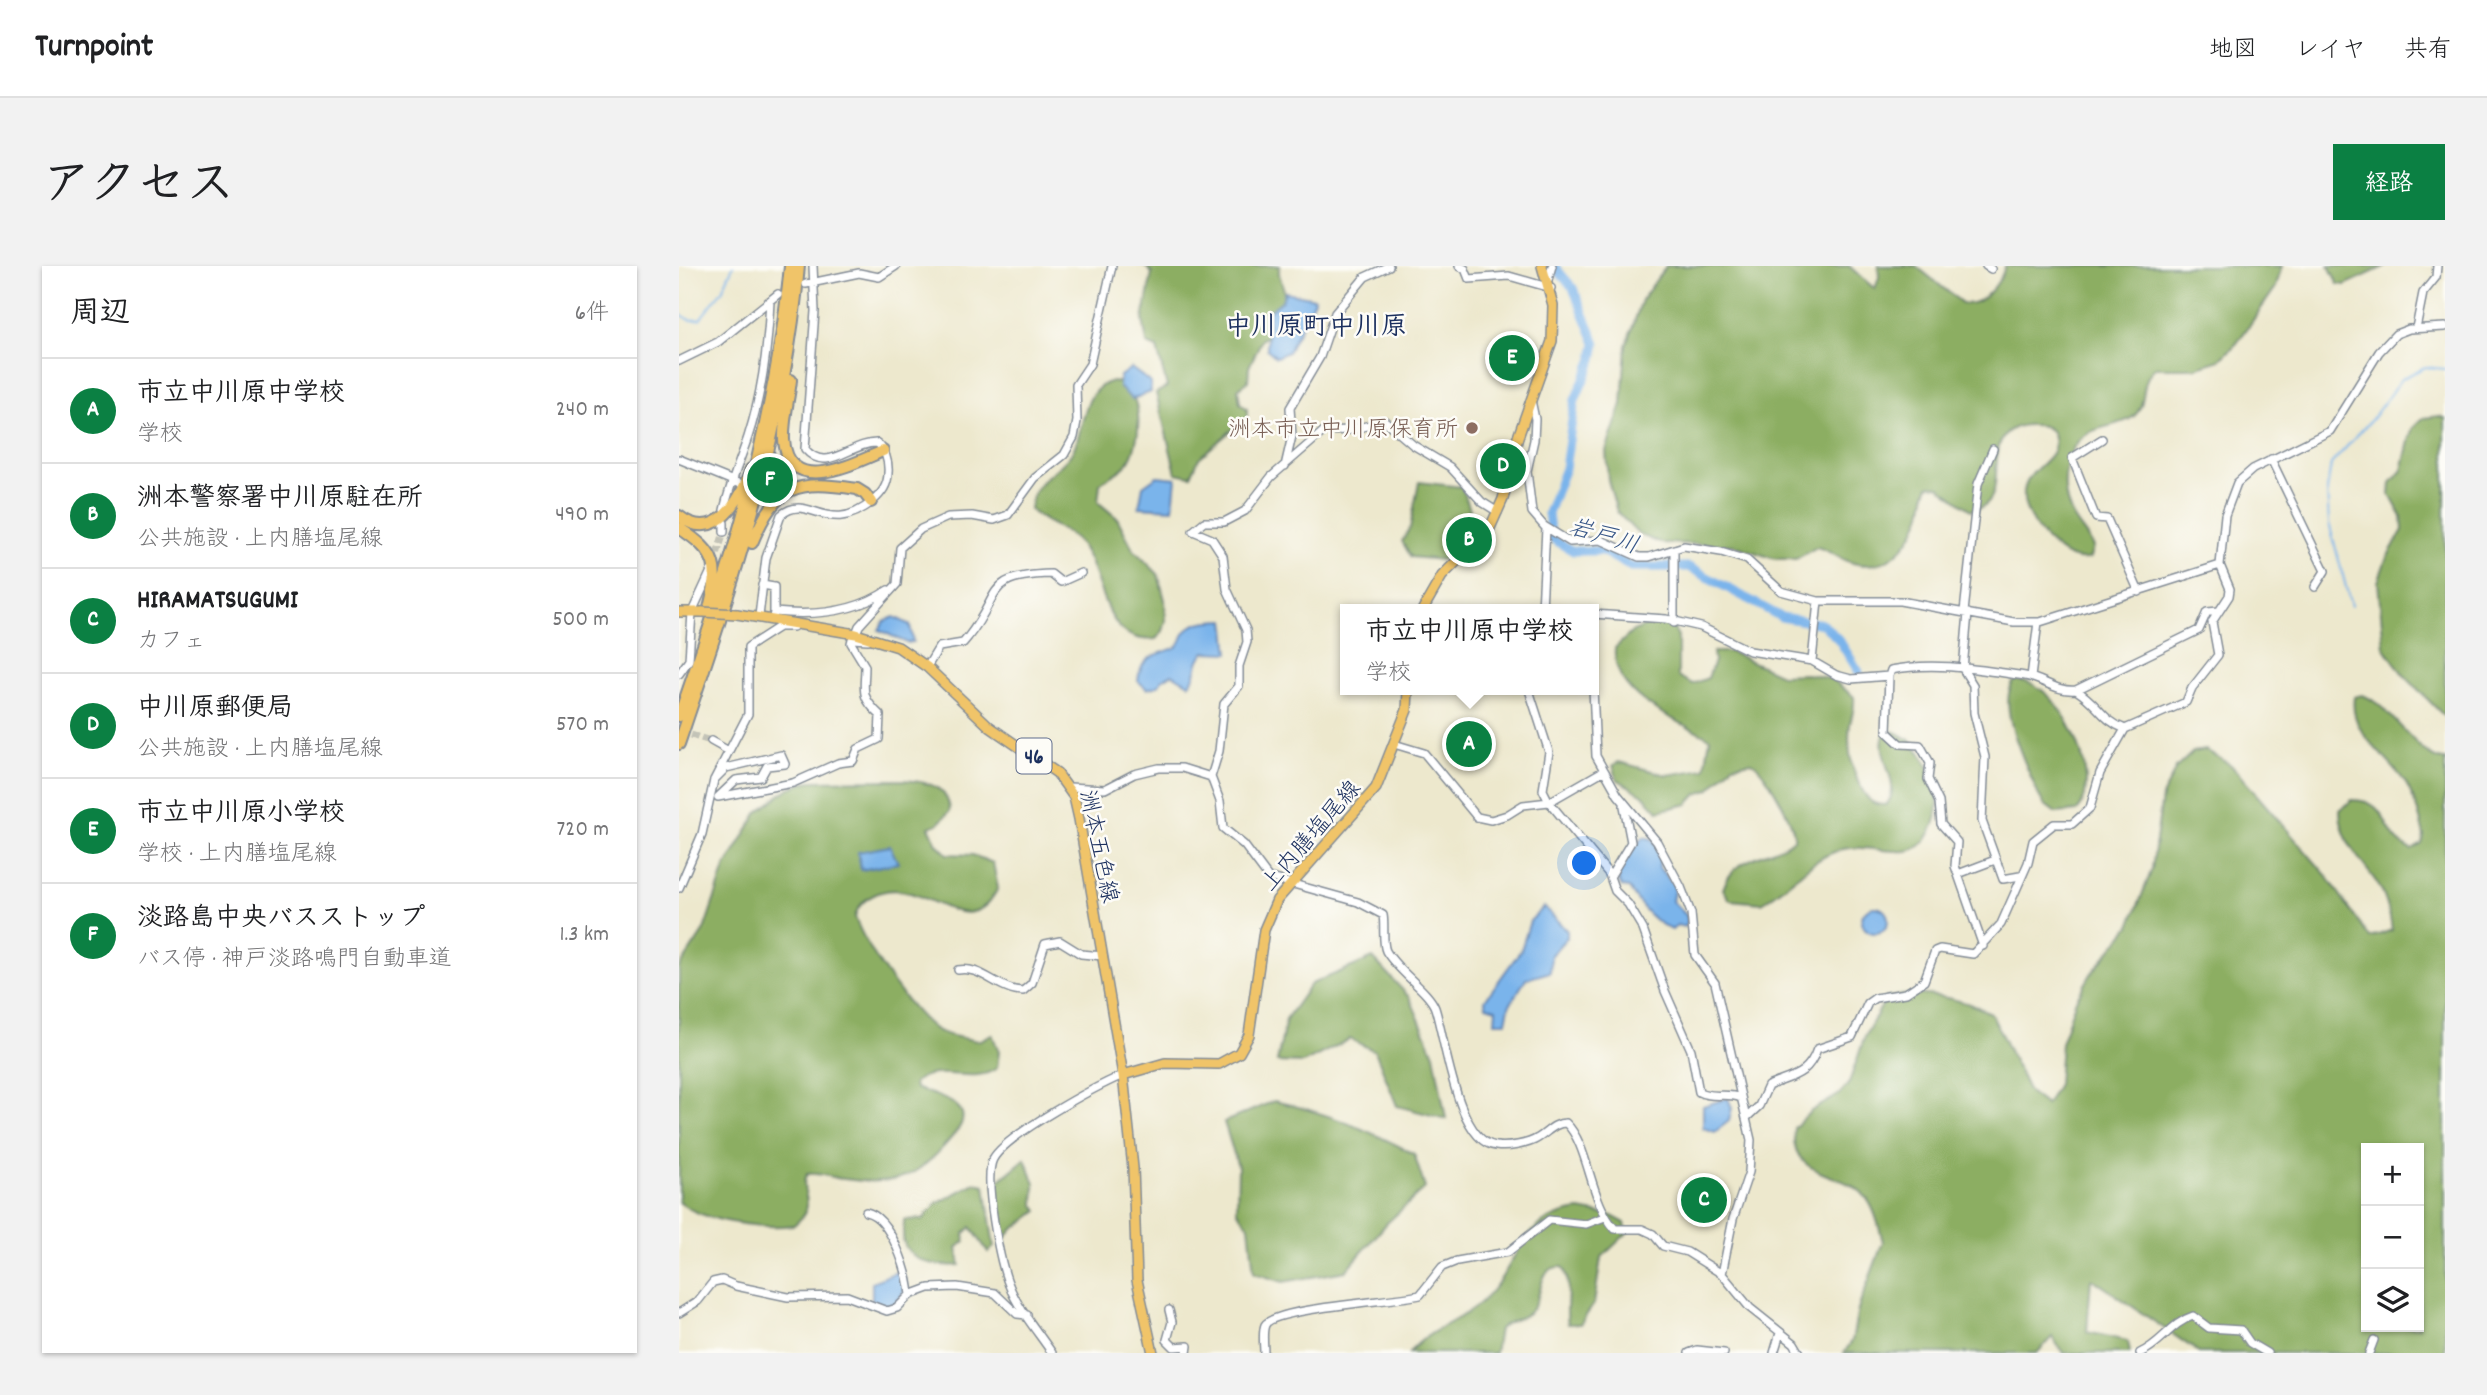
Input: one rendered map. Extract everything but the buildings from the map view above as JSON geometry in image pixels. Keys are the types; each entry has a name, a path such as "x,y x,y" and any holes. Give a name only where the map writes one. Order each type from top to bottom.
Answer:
{"highway":[{"path":"679,716 741,529 764,440 781,349 790,266"},
{"path":"799,266 784,436 791,459 804,471 823,474 883,451"},
{"path":"679,744 760,492 781,400 796,304"},
{"path":"679,516 695,524 708,525 727,516 736,504 762,435 781,349"},
{"path":"699,688 716,651 748,554 774,502 786,491 809,487 857,489 866,494 871,502"},
{"path":"679,528 709,552 716,574 679,716"}],"main road":[{"path":"1426,604 1442,576 1481,539 1498,512 1553,333 1547,267"},
{"name":"洲本五色線","path":"679,612 773,615 894,645 927,667 990,727 1048,765 1069,787 1079,819 1123,1075 1133,1168 1137,1280 1153,1353"},
{"name":"上内膳塩尾線","path":"1123,1075 1165,1063 1219,1064 1239,1053 1247,1040 1253,1017 1267,919 1277,900 1376,788 1407,710 1408,695"}],"street":[{"path":"759,616 771,535 777,520 786,511 801,507 840,518 852,515 882,492 887,480 888,467 879,444 871,442 824,460 811,456 805,449 815,311 810,283 813,266"},
{"path":"810,283 859,273 879,277 896,266"},
{"path":"856,634 859,625 897,584 900,548 922,529 960,515 994,520 1008,515 1035,478 1058,461 1069,447 1077,421 1076,385 1090,364 1112,266"},
{"path":"1285,466 1292,436 1290,408 1320,357 1335,313 1365,277 1389,266"},
{"path":"1459,266 1465,269 1469,279 1509,276 1550,284"},
{"path":"2416,328 2423,293 2436,277 2437,266"},
{"path":"679,361 718,342 778,294"},
{"path":"724,510 758,395 769,329 770,302"},
{"path":"1746,1118 1759,1106 1768,1086 1793,1079 1803,1072 1812,1063 1817,1049 1852,1037 1868,1003 1875,998 1906,993 1924,981 1935,951 1940,949 1973,954 1983,946 2001,924 2028,863 2033,841 2054,824 2072,824 2090,808 2100,773 2125,729 2186,702 2197,681 2217,655 2212,622 2227,601 2230,589 2220,565 2229,496 2246,473 2330,431 2385,344 2400,332 2416,328 2445,327"},
{"path":"1531,400 1535,419 1527,471 1532,512 1546,528 1570,542 1601,540 1639,557 1694,546 1737,556 1753,564 1781,591 1818,601 1900,601 2014,622 2038,622 2220,565"},
{"path":"1498,512 1482,502 1450,467 1413,444 1385,421 1350,430 1324,431 1271,477 1245,511 1224,522 1204,522 1193,531 1212,539 1223,556 1227,589 1246,630 1247,642 1239,666 1239,686 1224,705 1219,751 1211,777 1220,801 1223,828 1244,845 1268,877 1357,902 1383,915 1385,949 1399,971 1435,1009 1443,1046 1471,1126 1496,1146 1536,1140 1557,1123 1566,1123 1577,1143 1605,1217 1615,1229 1642,1229 1653,1234 1663,1246 1687,1252 1722,1274 1738,1296 1794,1343 1800,1353"},
{"path":"2102,439 2072,458 2096,518 2108,519 2139,592"},
{"path":"1993,449 1978,484 1963,669 1973,685 1974,713 1985,757 1982,821 2003,879 2020,876"},
{"path":"679,459 734,481"},
{"path":"2271,459 2325,571 2315,587"},
{"path":"773,492 780,489 790,475"},
{"path":"1543,604 1546,528"},
{"path":"1674,549 1674,623"},
{"path":"679,674 689,660 692,612 711,571"},
{"path":"927,667 939,647 963,643 996,592 1009,579 1051,574 1061,582 1081,573"},
{"path":"762,585 774,587 773,615 854,608 869,603 897,584"},
{"path":"1812,660 1818,601"},
{"path":"1983,946 1953,860 1957,842 1941,824 1938,798 1928,779 1930,763 1920,745 1900,744 1888,732 1891,670 1963,669 2031,677 2061,691 2076,690 2199,630 2207,612 2219,611"},
{"path":"1599,614 1666,619 1700,627 1751,651 1812,660 1836,675 1851,679 1889,676"},
{"path":"2031,677 2038,622"},
{"path":"679,888 702,834 715,780 727,750 748,714 748,647 779,627 810,629 813,626"},
{"path":"715,780 726,768 781,755 785,764 767,766 761,777 736,780 718,797 793,783 838,763 853,761 858,748 879,739 880,715 870,706 861,688 865,666 851,643 852,639 872,638"},
{"path":"2076,690 2098,706 2106,722 2125,729"},
{"path":"1531,695 1549,752 1543,790 1549,802 1610,877 1615,891 1628,904 1643,929 1691,1050 1699,1092 1712,1096 1730,1093 1741,1098"},
{"path":"1593,695 1596,757 1623,802 1657,842 1690,907 1695,955 1715,983 1746,1118 1751,1158 1722,1274"},
{"path":"711,741 727,750"},
{"path":"1394,744 1425,753 1477,817 1491,820 1507,815 1523,805 1549,802 1603,771"},
{"path":"1069,787 1105,789 1135,774 1160,768 1182,768 1211,777"},
{"path":"1610,877 1631,842 1623,802"},
{"path":"1958,874 1995,860"},
{"path":"958,970 969,968 1003,987 1023,990 1032,984 1045,943 1060,941 1081,954 1103,956"},
{"path":"1052,1353 1008,1282 990,1187 990,1166 1003,1147 1058,1109 1123,1075"},
{"path":"866,1212 873,1214 893,1238 910,1295"},
{"path":"1264,1353 1264,1327 1271,1319 1301,1311 1420,1295 1443,1267 1458,1261 1508,1252 1549,1220 1586,1224 1605,1217"},
{"path":"679,1314 686,1311 719,1280 788,1297 848,1296 887,1311 897,1308 910,1295 937,1286 990,1292 1002,1297 1017,1314 1027,1315"},
{"path":"1169,1310 1172,1322 1167,1340 1174,1347 1188,1346 1187,1353"},
{"path":"2140,1353 2155,1345 2174,1325 2193,1316 2209,1328 2241,1331 2250,1343 2267,1353"},
{"path":"1774,1353 1780,1333"},
{"path":"2368,1353 2374,1340"},
{"path":"1689,1353 1709,1350 1724,1353"}],"green space":[{"path":"1145,266 1280,266 1283,299 1271,316 1269,336 1262,339 1249,367 1248,381 1238,389 1240,403 1247,409 1247,417 1199,458 1191,476 1176,473 1156,393 1167,387 1157,348 1147,344 1143,320 1152,273"},
{"path":"1666,266 1784,266 1797,271 1805,266 1849,266 1875,289 1879,277 1878,266 1916,266 1962,303 1969,304 1989,293 2005,266 2282,266 2276,287 2237,343 2220,360 2195,368 2155,368 2147,379 2141,405 2134,416 2089,433 2074,447 2066,467 2065,490 2072,515 2093,547 2090,558 2077,559 2060,551 2041,534 2029,516 2025,506 2025,486 2035,471 2049,458 2054,440 2052,432 2047,428 2027,425 2011,430 2002,440 1993,495 1985,505 1971,510 1938,486 1930,485 1916,528 1902,548 1884,561 1861,564 1847,561 1817,547 1796,559 1775,559 1733,545 1660,543 1638,534 1617,512 1608,480 1606,451 1622,404 1626,345 1642,300"},
{"path":"2329,266 2386,266 2345,285 2338,284"},
{"path":"1112,381 1123,385 1131,393 1136,404 1138,430 1132,456 1126,465 1100,484 1098,502 1117,518 1133,549 1158,574 1165,600 1166,621 1163,631 1156,639 1138,638 1124,631 1106,604 1094,571 1079,543 1030,509 1032,498 1041,483 1065,461 1076,445 1088,402 1101,386"},
{"path":"2423,418 2445,418 2445,717 2403,674 2384,647 2378,582 2386,559 2403,530 2402,517 2390,495 2391,483 2402,470 2412,429"},
{"path":"1419,482 1462,487 1474,521 1460,545 1442,560 1411,557 1402,541 1410,528"},
{"path":"1653,623 1673,627 1678,636 1678,676 1692,684 1708,678 1714,661 1713,652 1731,652 1781,675 1807,674 1832,679 1854,697 1849,733 1851,760 1864,793 1875,804 1886,805 1891,797 1891,778 1883,749 1886,731 1898,733 1908,739 1923,757 1937,795 1935,823 1925,840 1917,848 1906,851 1854,848 1837,851 1816,861 1762,903 1730,900 1723,889 1734,870 1751,859 1789,843 1794,839 1793,832 1772,786 1752,762 1733,765 1709,790 1697,794 1688,804 1658,811 1643,795 1617,779 1613,765 1619,762 1667,775 1705,769 1710,738 1647,704 1623,680 1616,665 1615,648 1633,631"},
{"path":"2014,681 2031,683 2047,694 2073,732 2082,755 2086,777 2084,797 2077,811 2056,813 2044,804 2038,794 2011,721 2009,692"},
{"path":"2362,695 2373,700 2426,752 2445,760 2445,1353 2200,1353 2091,1278 2087,1332 2128,1341 2130,1353 2063,1353 2052,1337 2037,1353 1844,1353 1852,1341 1858,1309 1883,1242 1868,1200 1854,1187 1808,1165 1800,1157 1795,1145 1794,1128 1811,1111 1840,1094 1849,1083 1865,1036 1886,998 1912,994 1940,996 1991,1013 2029,1092 2046,1105 2058,1084 2061,1043 2076,1000 2091,974 2130,926 2152,869 2162,797 2176,768 2193,752 2206,750 2231,765 2327,876 2370,938 2392,930 2382,893 2347,840 2340,810 2352,800 2374,806 2394,836 2412,850 2422,844 2424,836 2409,789 2365,735 2354,711 2354,697"},
{"path":"892,780 929,784 943,794 950,811 938,824 929,827 937,844 947,854 973,855 993,863 998,888 986,905 972,912 958,912 911,893 893,890 869,898 860,906 855,917 877,960 922,1018 936,1030 954,1036 978,1041 992,1034 999,1052 997,1068 977,1075 933,1074 914,1083 915,1088 958,1107 962,1122 932,1159 909,1175 881,1181 864,1181 807,1174 804,1180 806,1210 794,1225 750,1225 703,1215 679,1202 679,968 704,930 725,868 758,812 789,788 810,781"},
{"path":"1373,958 1410,998 1434,1054 1446,1119 1397,1106 1375,1051 1350,1039 1303,1063 1277,1062 1286,1019 1311,984"},
{"path":"1274,1101 1346,1122 1414,1154 1425,1188 1387,1223 1346,1271 1283,1282 1254,1273 1249,1226 1237,1210 1238,1167 1224,1122"},
{"path":"1025,1159 1035,1183 1034,1205 1038,1211 1012,1230 1002,1242 995,1184"},
{"path":"975,1183 985,1185 994,1247 988,1252 971,1227 964,1234 965,1241 957,1248 960,1265 928,1263 913,1256 904,1243 904,1220 923,1219 936,1204"},
{"path":"1580,1210 1612,1216 1625,1223 1627,1233 1601,1258 1594,1304 1580,1324 1568,1324 1566,1274 1563,1267 1555,1268 1545,1275 1533,1308 1499,1329 1495,1353 1409,1353 1424,1338 1479,1304 1503,1276 1530,1234 1542,1223 1558,1215"}],"water":[{"path":"1285,292 1315,298 1288,352 1276,357 1267,349 1268,312 1282,301"},
{"path":"1131,368 1150,382 1151,392 1132,399 1119,387 1120,376"},
{"path":"1157,476 1176,478 1173,509 1139,507 1143,486"},
{"path":"894,617 910,625 913,642 907,643 879,630 884,621"},
{"path":"1225,620 1229,653 1205,652 1189,684 1172,674 1158,686 1147,689 1138,681 1146,661 1177,647 1192,626 1202,622"},
{"path":"1643,837 1652,839 1660,851 1659,868 1675,886 1672,901 1687,916 1687,924 1684,927 1677,925 1672,930 1659,923 1642,907 1629,888 1622,887 1619,881 1618,874 1623,861"},
{"path":"890,846 898,863 861,870 858,852"},
{"path":"1544,907 1567,931 1567,937 1551,955 1550,972 1526,979 1509,1006 1506,1022 1495,1022 1496,1009 1486,1006 1485,1000 1521,950 1530,921"},
{"path":"1875,907 1884,911 1888,920 1884,929 1875,933 1866,929 1862,920 1866,911"},
{"path":"1728,1098 1732,1108 1729,1121 1715,1132 1703,1128 1703,1106"},
{"path":"900,1271 904,1277 905,1288 899,1299 882,1308 872,1302 872,1282"}],"waterway":[{"path":"679,313 690,320 700,319 722,291 733,266"},
{"name":"岩戸川","path":"1554,266 1573,288 1596,343 1593,359 1575,400 1565,468 1548,513 1551,538 1573,551 1602,551 1631,567 1689,567 1781,617 1823,624 1839,640 1859,672"},
{"path":"2351,606 2329,523 2327,490 2331,464 2372,419 2401,379 2425,367 2445,369"}],"tunnel":[{"path":"714,564 724,532"},
{"path":"681,732 711,741"}],"place":[{"name":"市立中川原小学校","path":"1512,358"},
{"name":"洲本市立中川原保育所","path":"1472,428"},
{"name":"中川原郵便局","path":"1503,466"},
{"name":"淡路島中央バスストップ","path":"770,480"},
{"name":"洲本警察署中川原駐在所","path":"1469,540"},
{"name":"市立中川原中学校","path":"1469,744"},
{"name":"HIRAMATSUGUMI","path":"1704,1200"}],"district":[{"name":"中川原町中川原","path":"1316,325"}]}
